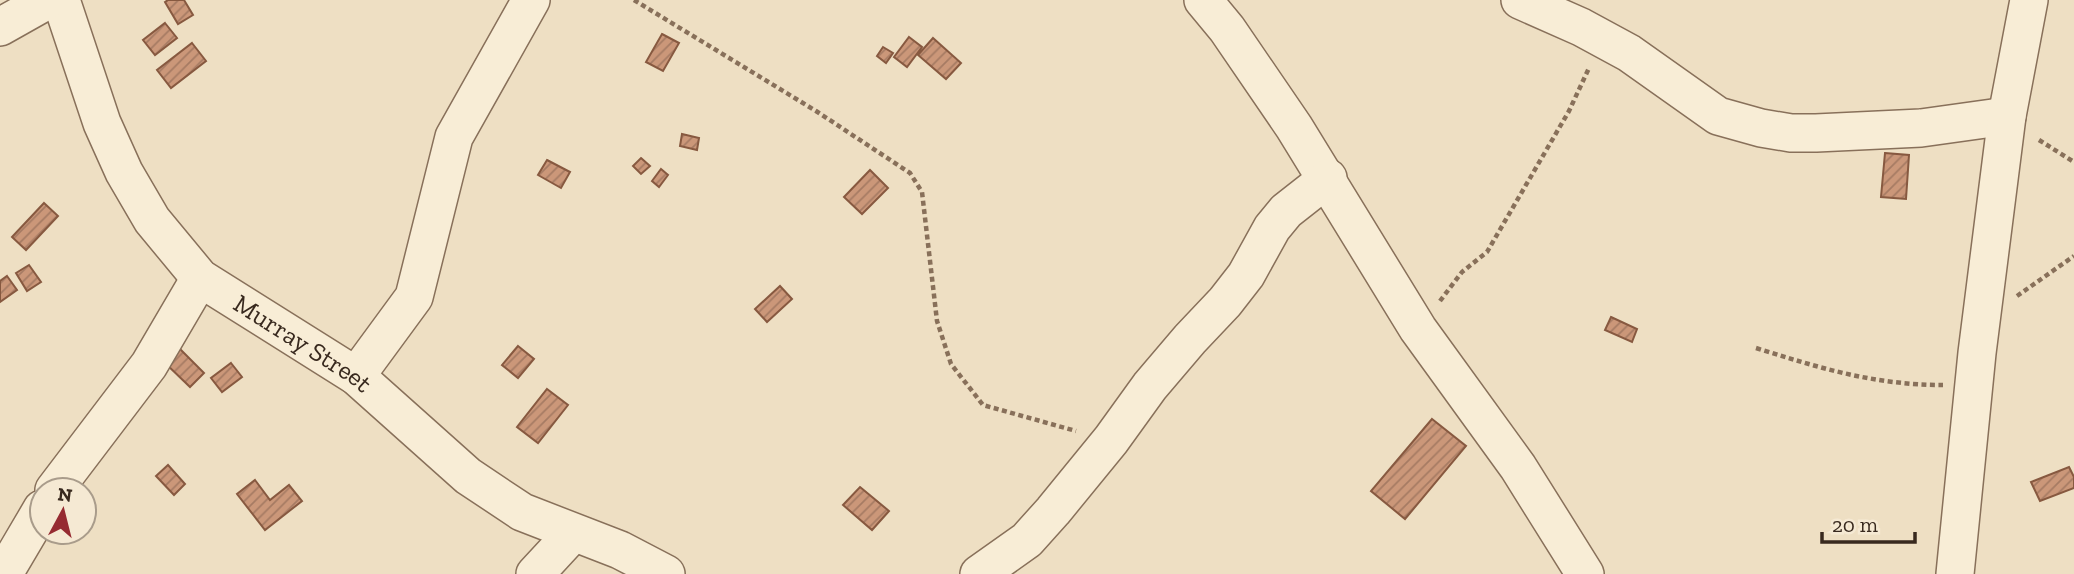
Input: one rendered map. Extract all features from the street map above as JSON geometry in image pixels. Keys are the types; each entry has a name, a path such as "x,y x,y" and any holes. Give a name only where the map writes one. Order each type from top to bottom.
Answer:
{"street":[{"path":"0,27 48,0"},
{"name":"Murray Street","path":"61,0 102,123 124,172 152,220 200,278 356,376 468,476 522,512 620,550 666,574"},
{"path":"356,376 414,297 454,137 531,0"},
{"path":"1203,0 1227,29 1328,178 1419,329 1518,467 1585,574"},
{"path":"1520,0 1629,53 1718,116 1761,128 1791,133 1921,128 2007,116"},
{"path":"1955,574 1974,385 2007,116 2029,0"},
{"path":"979,574 1027,540 1111,440 1150,386 1189,339 1225,302 1246,275 1272,228 1286,211 1328,178"},
{"path":"65,476 149,365 200,278"},
{"path":"1,574 28,533"},
{"path":"535,574 573,533"}],"path":[{"path":"634,0 816,111 910,173 922,192 937,321 951,364 983,405 1111,440"},
{"path":"1419,329 1462,272 1487,252 1569,111 1603,39"},
{"path":"1982,321 2074,256"},
{"path":"1756,348 1839,374 1894,383 1974,385"}],"building":[{"path":"184,0 193,15 178,24 165,2"},
{"path":"165,23 177,38 155,55 143,40"},
{"path":"662,34 679,43 663,71 646,62"},
{"path":"909,37 922,47 907,67 894,57"},
{"path":"933,38 961,63 946,79 918,55"},
{"path":"192,43 206,61 171,88 157,70"},
{"path":"883,47 893,53 886,63 877,56"},
{"path":"682,134 699,138 697,150 680,146"},
{"path":"1885,153 1909,155 1906,199 1881,197"},
{"path":"641,158 650,166 641,174 633,166"},
{"path":"547,160 570,172 561,188 538,175"},
{"path":"661,169 668,175 659,187 652,181"},
{"path":"870,170 888,188 862,214 844,197"},
{"path":"44,203 58,216 26,250 12,237"},
{"path":"29,265 41,282 27,291 16,273"},
{"path":"7,276 17,290 0,302 0,281"},
{"path":"780,286 792,299 767,322 755,309"},
{"path":"1611,317 1637,329 1632,342 1605,330"},
{"path":"518,346 534,359 518,378 502,365"},
{"path":"178,347 204,373 190,387 163,361"},
{"path":"231,363 242,377 222,392 211,378"},
{"path":"547,389 568,405 538,443 517,427"},
{"path":"1432,419 1466,446 1405,519 1371,491"},
{"path":"168,465 185,484 174,495 156,476"},
{"path":"2069,467 2074,477 2074,488 2040,501 2031,482"},
{"path":"255,480 270,500 289,485 302,501 265,530 237,494"},
{"path":"860,487 889,511 872,530 843,505"}]}
